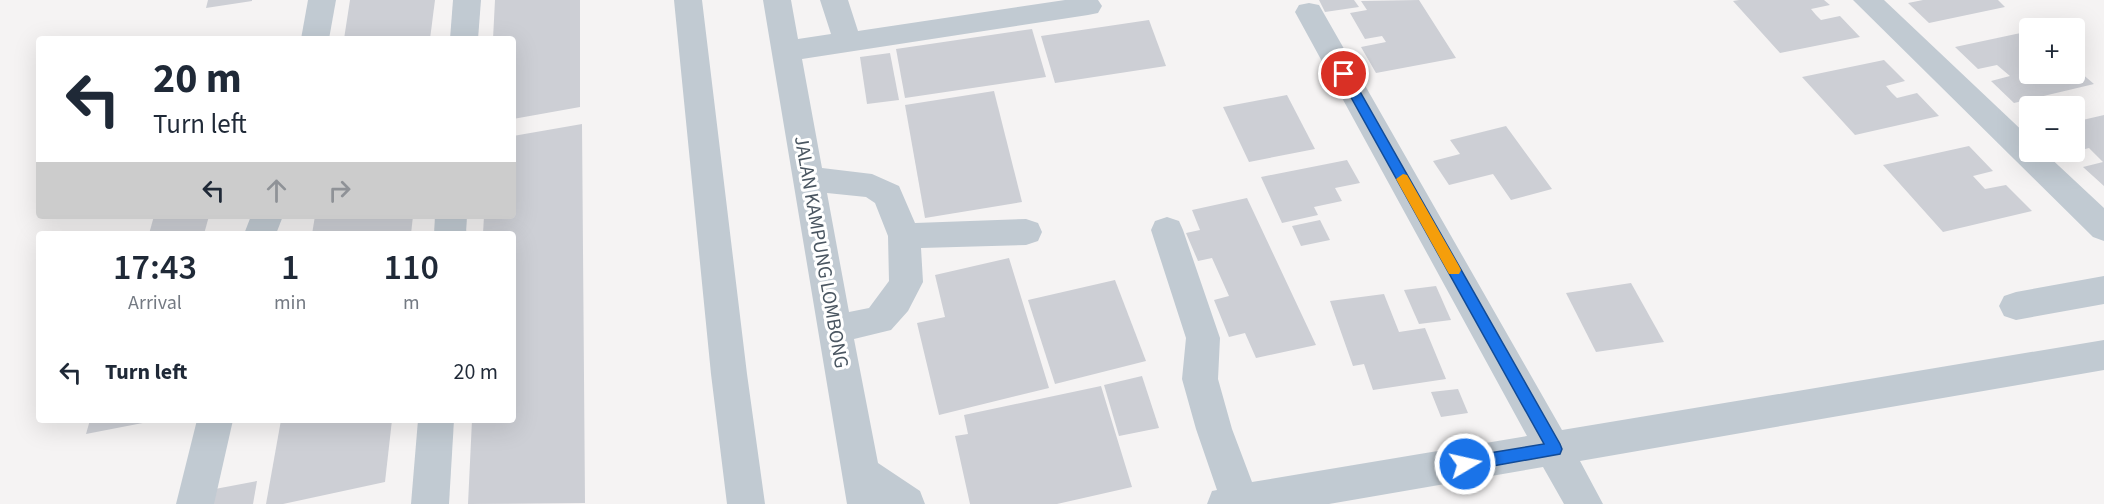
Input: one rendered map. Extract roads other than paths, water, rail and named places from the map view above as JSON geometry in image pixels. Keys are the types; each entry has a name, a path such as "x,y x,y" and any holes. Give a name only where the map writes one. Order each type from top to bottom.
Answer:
{"street":[{"path":"316,36 322,0"},
{"path":"464,36 467,0"},
{"path":"688,0 746,504"},
{"name":"JALAN KAMPUNG LOMBONG","path":"777,0 863,489"},
{"path":"834,0 848,42"},
{"path":"1867,0 2104,228"},
{"path":"787,51 1088,6"},
{"path":"1309,12 1584,504"},
{"path":"810,179 872,186 888,195 904,236 906,282 897,301 879,320 834,329"},
{"path":"1167,230 1203,338 1200,379 1233,503 2104,355"},
{"path":"904,236 1026,232"},
{"path":"2016,306 2104,290"},
{"path":"195,504 214,423"},
{"path":"430,504 436,423"},
{"path":"731,504 742,465"},
{"path":"863,489 906,504"}]}
